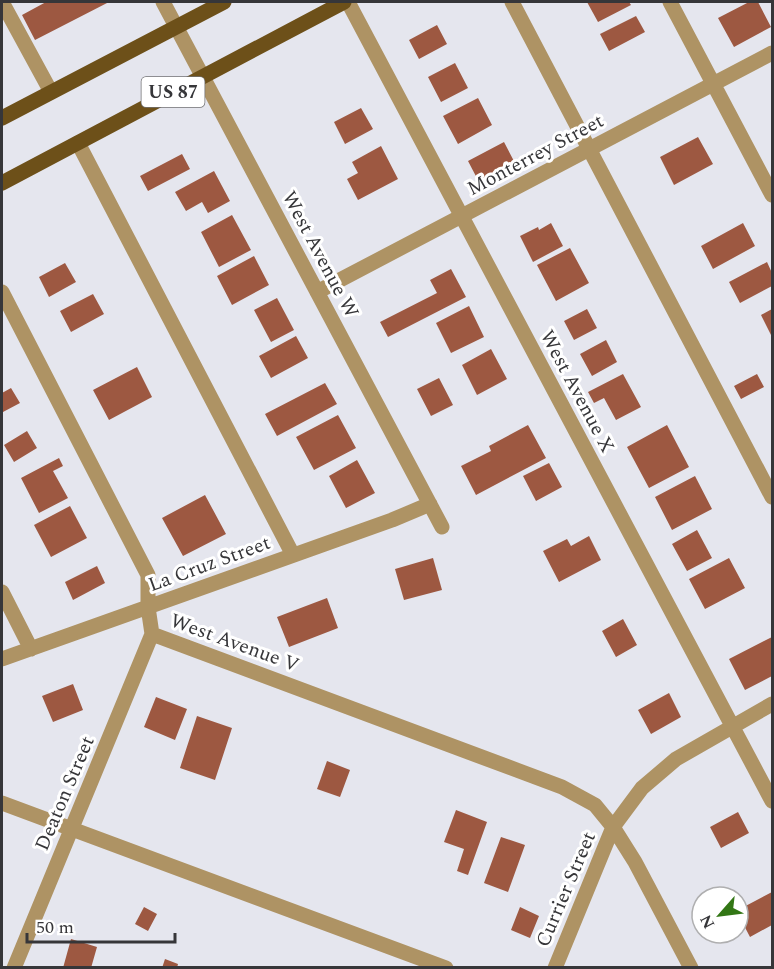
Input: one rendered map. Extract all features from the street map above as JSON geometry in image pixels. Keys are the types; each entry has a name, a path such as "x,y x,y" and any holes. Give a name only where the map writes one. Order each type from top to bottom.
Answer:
{"main road":[{"name":"US 87","path":"2,118 224,2"},
{"name":"US 87","path":"2,183 346,2"}],"street":[{"path":"2,2 51,92"},
{"name":"West Avenue W","path":"163,2 442,527"},
{"name":"West Avenue X","path":"346,2 772,801"},
{"path":"513,2 772,497"},
{"path":"670,2 772,195"},
{"name":"Monterrey Street","path":"317,292 772,53"},
{"path":"78,143 293,555"},
{"name":"West Avenue V","path":"2,292 148,575 148,607 152,634 562,787 595,805 613,827"},
{"name":"La Cruz Street","path":"2,659 392,520 430,504"},
{"path":"2,592 31,649"},
{"name":"Deaton Street","path":"14,968 152,634"},
{"name":"Currier Street","path":"555,968 613,827 642,788 676,759 772,704"},
{"path":"2,803 446,968"},
{"path":"613,827 635,862 691,968"}],"building":[{"path":"46,2 109,2 35,40 22,15"},
{"path":"587,2 629,2 631,5 598,22"},
{"path":"749,2 758,2 771,27 734,47 718,18"},
{"path":"636,16 645,32 609,51 600,34"},
{"path":"437,25 447,44 419,59 409,40"},
{"path":"455,63 468,88 441,102 428,77"},
{"path":"478,98 492,125 458,144 443,116"},
{"path":"361,108 373,129 345,144 334,122"},
{"path":"698,137 713,164 674,185 660,157"},
{"path":"504,142 516,165 480,184 468,161"},
{"path":"381,146 398,179 358,200 347,179 358,173 352,162"},
{"path":"182,154 190,169 148,191 140,176"},
{"path":"214,171 230,201 208,213 202,202 186,211 175,192"},
{"path":"232,215 251,250 219,267 201,232"},
{"path":"551,223 563,246 533,262 520,236 538,227 539,230"},
{"path":"743,223 755,246 713,269 701,246"},
{"path":"570,248 589,283 556,301 537,265"},
{"path":"254,256 269,285 232,305 217,276"},
{"path":"767,262 772,273 772,286 740,303 729,282"},
{"path":"65,263 76,282 49,297 39,277"},
{"path":"451,269 466,297 388,337 380,322 437,293 430,280"},
{"path":"93,294 104,314 71,332 60,311"},
{"path":"277,298 294,330 271,342 254,310"},
{"path":"469,306 484,337 451,353 436,323"},
{"path":"587,309 597,328 574,340 564,321"},
{"path":"772,309 772,337 761,315"},
{"path":"296,336 308,358 271,378 259,356"},
{"path":"606,340 617,362 592,376 580,354"},
{"path":"491,349 507,379 477,395 462,365"},
{"path":"137,367 152,397 109,420 93,390"},
{"path":"623,374 641,407 616,420 604,398 594,403 588,392"},
{"path":"757,374 764,387 741,399 734,386"},
{"path":"439,378 453,405 431,416 417,389"},
{"path":"325,383 337,404 277,436 265,414"},
{"path":"11,388 20,403 3,412 2,393"},
{"path":"338,415 356,448 314,470 296,437"},
{"path":"528,425 546,458 476,495 461,466 491,451 489,446"},
{"path":"667,425 689,467 649,488 627,447"},
{"path":"27,431 37,448 14,462 4,445"},
{"path":"59,458 63,466 53,471 68,498 39,513 21,478"},
{"path":"357,460 375,493 346,508 329,476"},
{"path":"549,463 562,487 536,501 523,476"},
{"path":"695,476 712,509 672,530 655,497"},
{"path":"205,495 226,534 183,556 162,518"},
{"path":"70,506 87,538 51,557 34,525"},
{"path":"697,530 712,558 687,571 672,544"},
{"path":"589,536 601,560 559,582 543,551 567,539 571,546"},
{"path":"433,558 442,590 404,600 395,569"},
{"path":"729,558 745,588 705,609 689,579"},
{"path":"97,566 105,583 73,600 65,582"},
{"path":"327,598 338,628 289,647 277,617"},
{"path":"623,619 637,645 616,657 602,631"},
{"path":"772,637 772,676 745,690 729,659"},
{"path":"73,684 83,710 53,722 42,696"},
{"path":"669,693 681,717 651,734 638,710"},
{"path":"156,697 187,709 175,740 144,727"},
{"path":"197,716 232,728 215,780 180,768"},
{"path":"327,761 350,770 340,797 317,789"},
{"path":"456,810 487,822 468,875 457,871 464,849 444,842"},
{"path":"738,812 749,833 721,848 710,827"},
{"path":"501,837 525,845 508,892 484,883"},
{"path":"772,892 772,925 750,937 750,904"},
{"path":"144,907 157,914 148,931 135,924"},
{"path":"520,907 539,916 530,938 511,930"},
{"path":"71,939 97,947 91,968 63,968"},
{"path":"165,959 178,964 177,968 162,968"}]}
